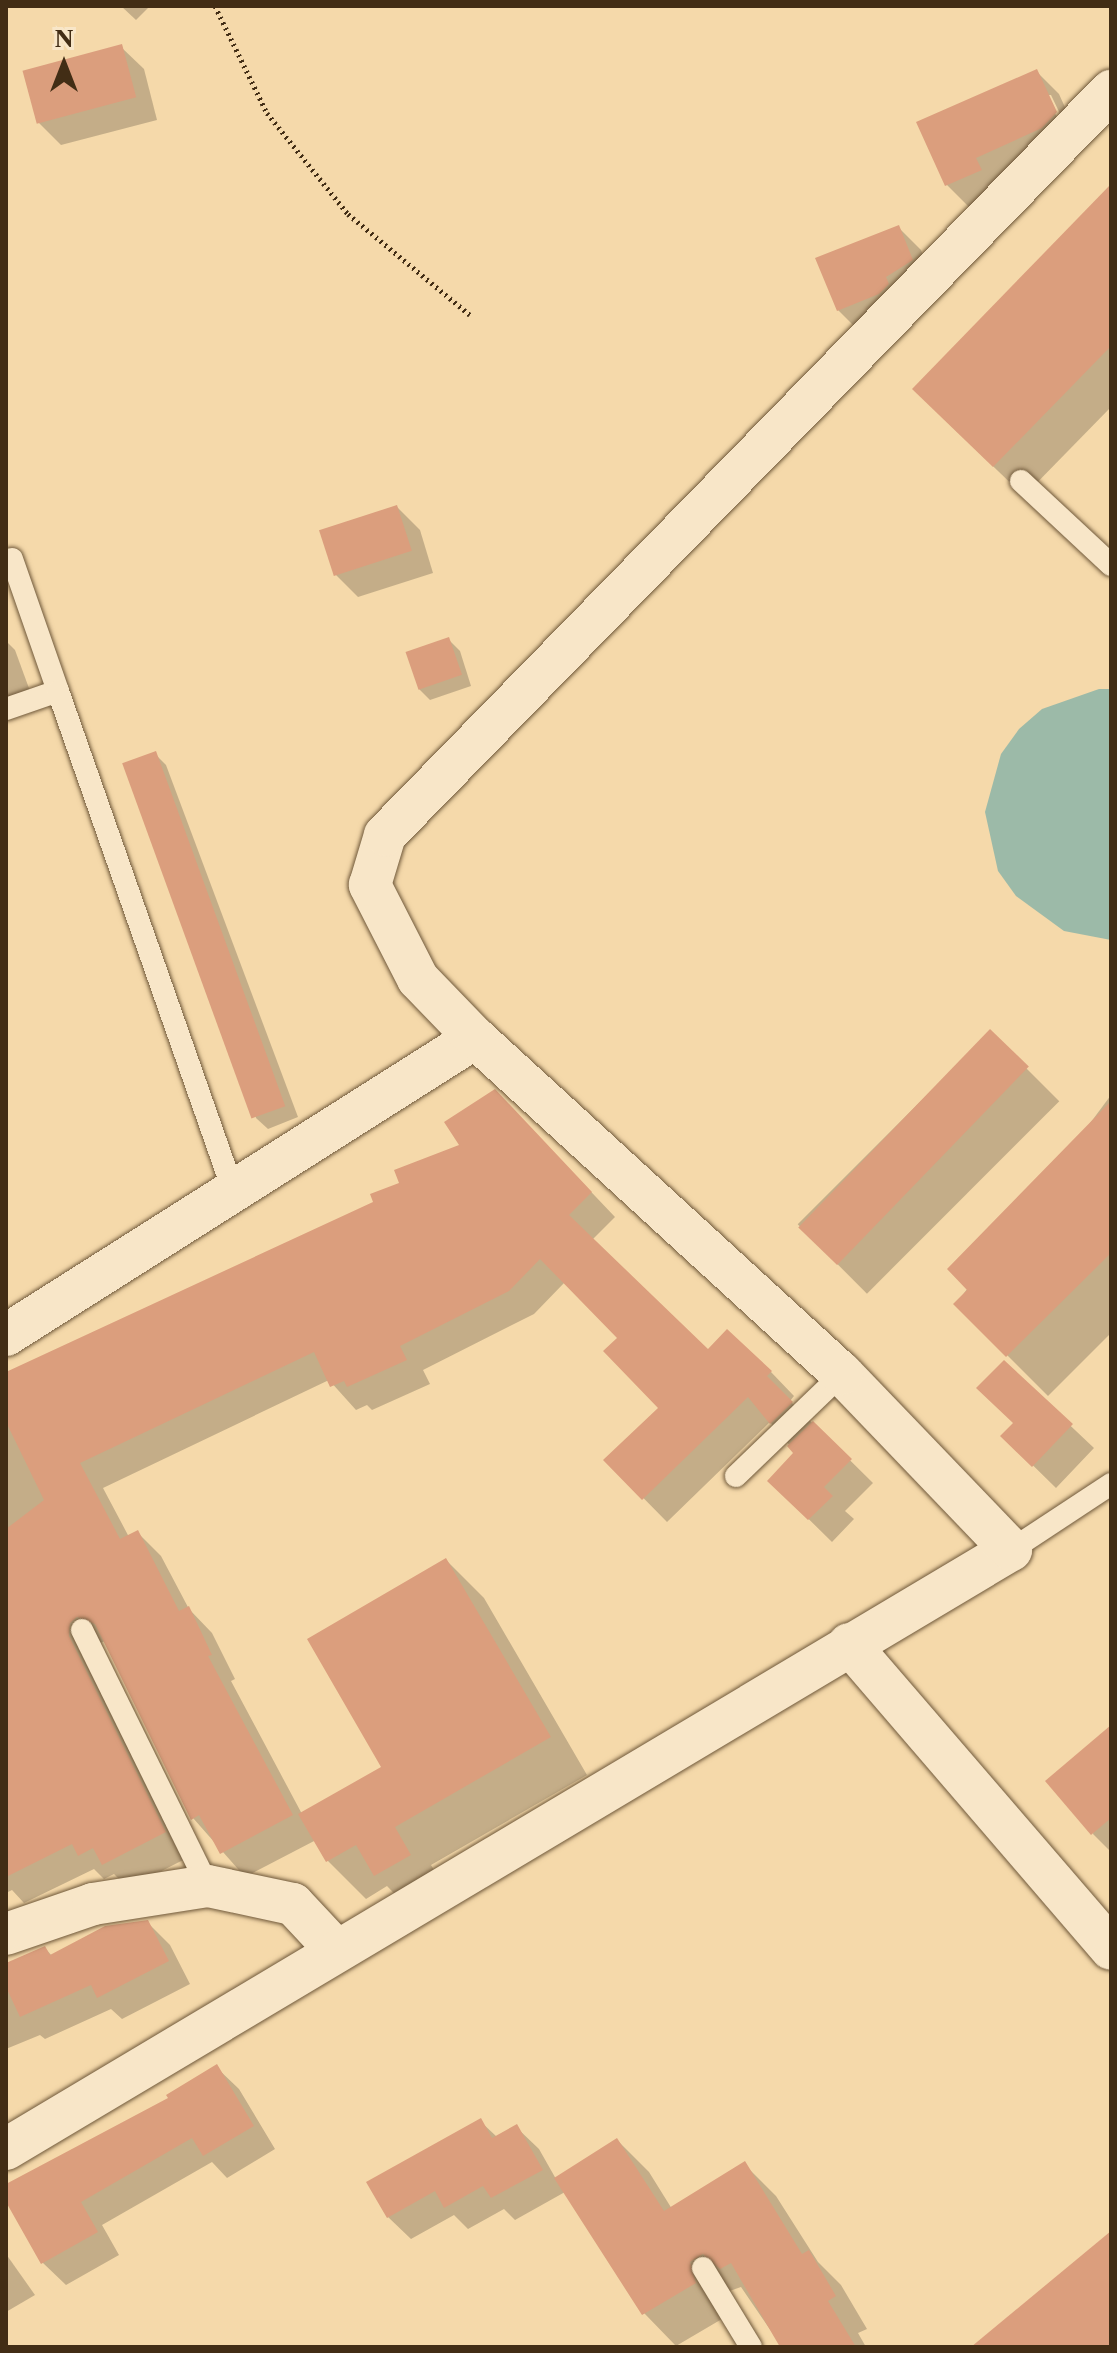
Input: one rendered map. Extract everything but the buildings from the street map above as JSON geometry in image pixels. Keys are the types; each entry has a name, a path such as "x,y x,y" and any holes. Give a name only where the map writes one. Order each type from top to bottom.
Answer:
{"street":[{"path":"6,2149 1011,1550 842,1374 475,1038 418,979 370,885 385,835 1111,91"},
{"path":"6,1335 475,1038"},
{"path":"849,1644 1111,1949"},
{"path":"6,1934 93,1904 208,1886 293,1904 337,1951"}],"lane":[{"path":"1021,481 1111,565"},
{"path":"12,559 234,1193"},
{"path":"6,709 58,691"},
{"path":"736,1476 842,1374"},
{"path":"1011,1550 1111,1484"},
{"path":"82,1630 208,1886"},
{"path":"703,2268 751,2347"}],"path":[{"path":"215,6 267,113 348,214 470,315"}],"shaded area":[{"path":"1099,689 1111,689 1111,940 1064,931 1016,896 998,871 985,812 1001,754 1019,729 1042,709"}]}
